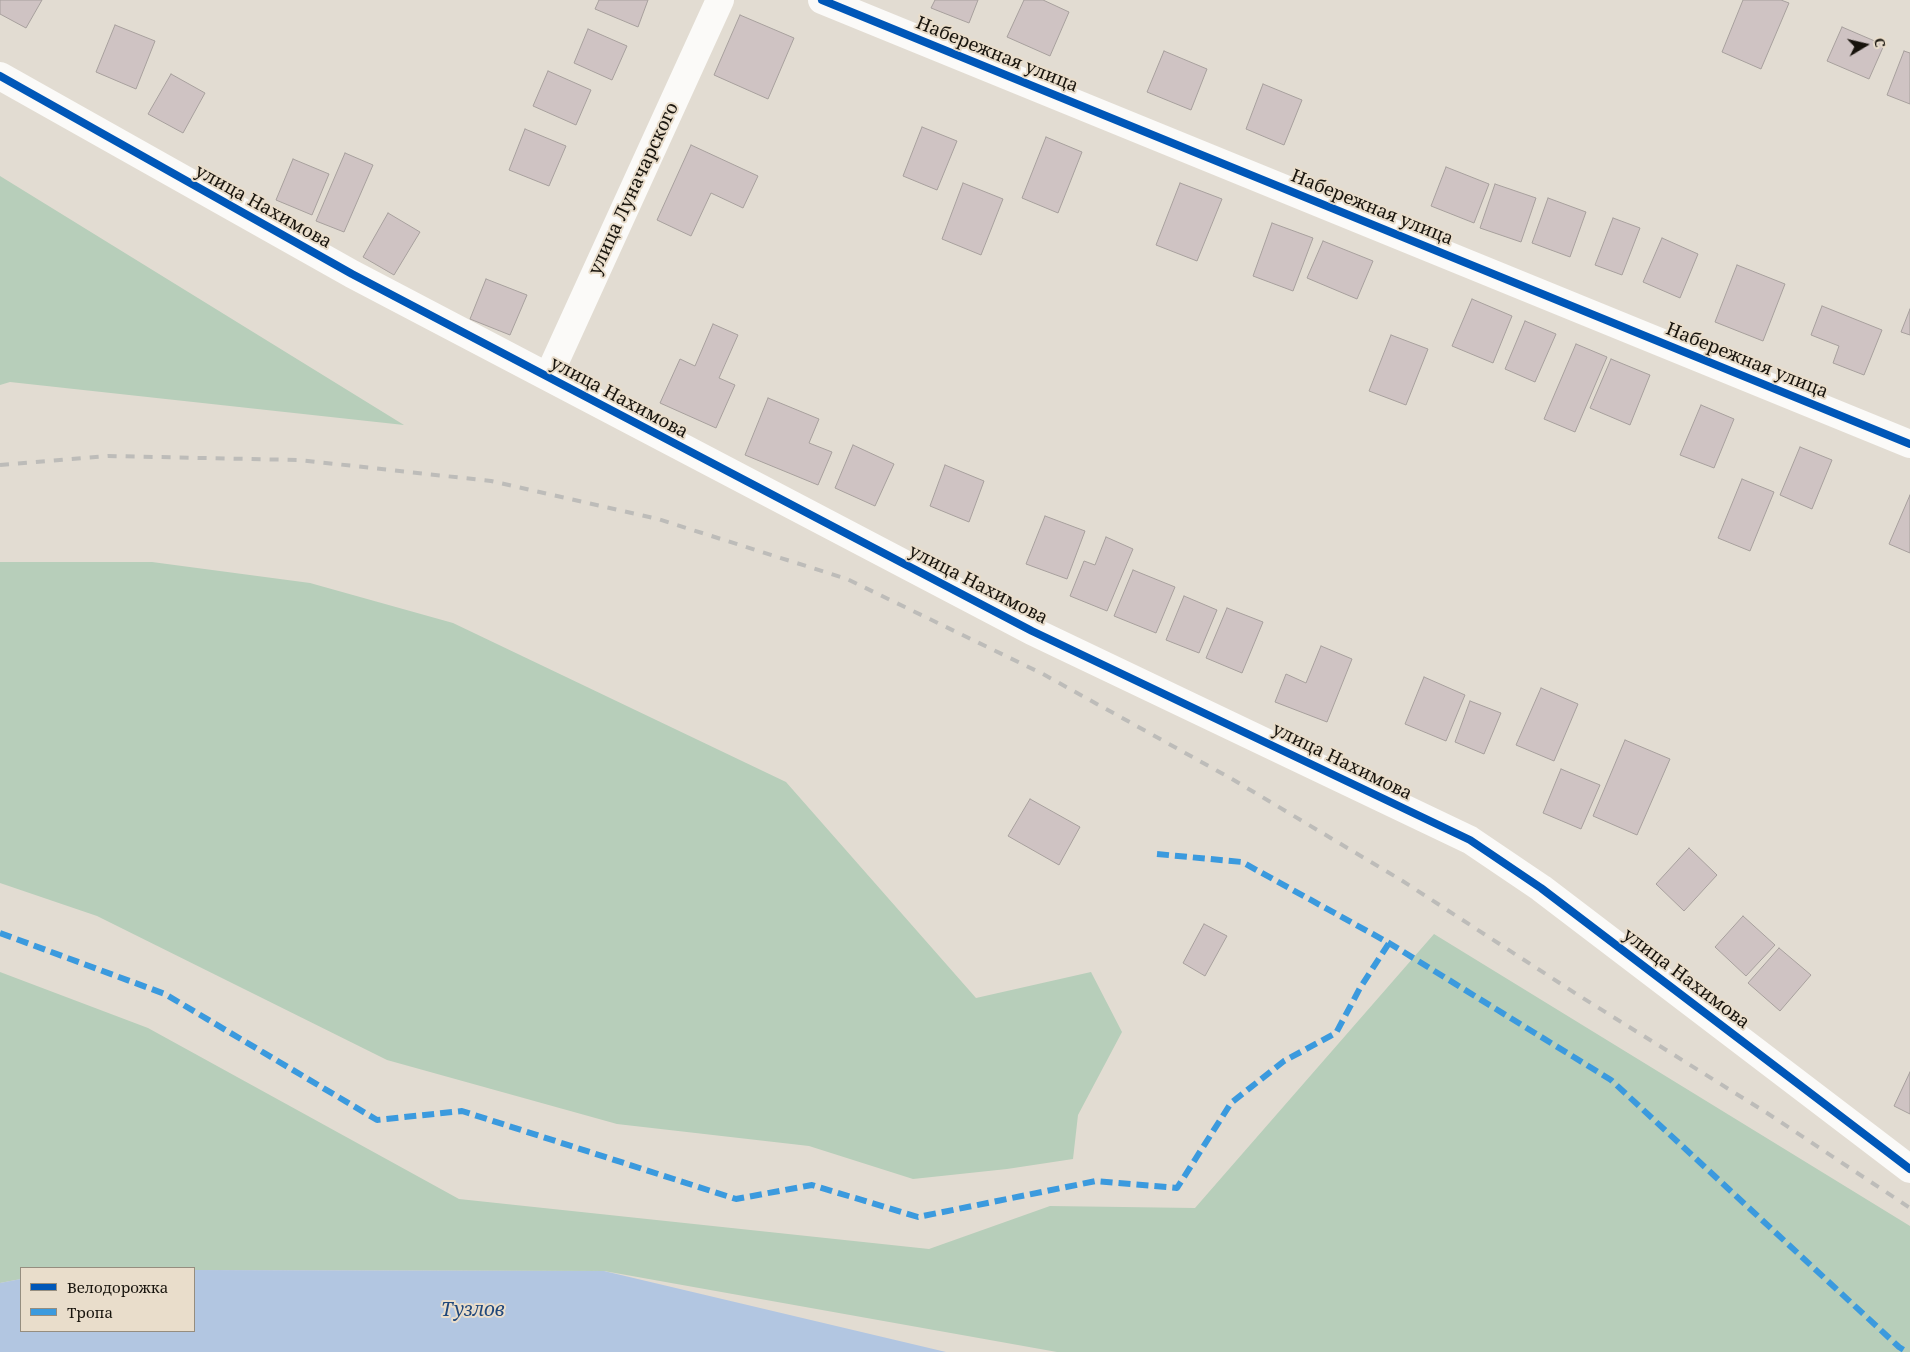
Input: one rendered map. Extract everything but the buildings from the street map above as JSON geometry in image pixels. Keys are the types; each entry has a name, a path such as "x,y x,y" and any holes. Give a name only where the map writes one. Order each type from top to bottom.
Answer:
{"street":[{"name":"улица Луначарского","path":"548,377 720,0"},
{"name":"Набережная улица","path":"822,0 1910,444"},
{"name":"улица Нахимова","path":"0,76 352,274 1032,630 1470,840 1541,888 1910,1169"}],"green space":[{"path":"0,176 404,425 10,382 0,385"},
{"path":"0,562 152,562 310,583 453,623 786,782 976,998 1091,972 1122,1032 1078,1115 1073,1159 1007,1169 913,1179 809,1146 617,1124 387,1060 97,916 0,883"},
{"path":"1434,934 1910,1226 1910,1352 1057,1352 604,1271 195,1270 195,1267 20,1267 20,1279 0,1283 0,972 148,1028 459,1199 929,1249 1050,1206 1195,1208"}],"water":[{"name":"Тузлов","path":"195,1270 604,1271 946,1352 0,1352 0,1283 20,1279 20,1332 195,1332"}],"railway":[{"path":"0,465 108,456 299,460 491,481 658,519 847,579 1043,674 1232,779 1401,880 1578,995 1767,1113 1910,1208"}],"marked path":[{"path":"1157,854 1242,862 1389,943 1611,1080 1899,1347 1907,1352"},
{"path":"0,933 165,994 377,1120 462,1111 736,1199 812,1185 918,1217 1096,1181 1177,1188 1231,1103 1284,1061 1336,1033 1360,988 1389,943"}],"cycle path":[{"path":"822,0 1910,444"},
{"path":"0,76 352,274 1032,631 1470,840 1541,888 1910,1169"}]}
